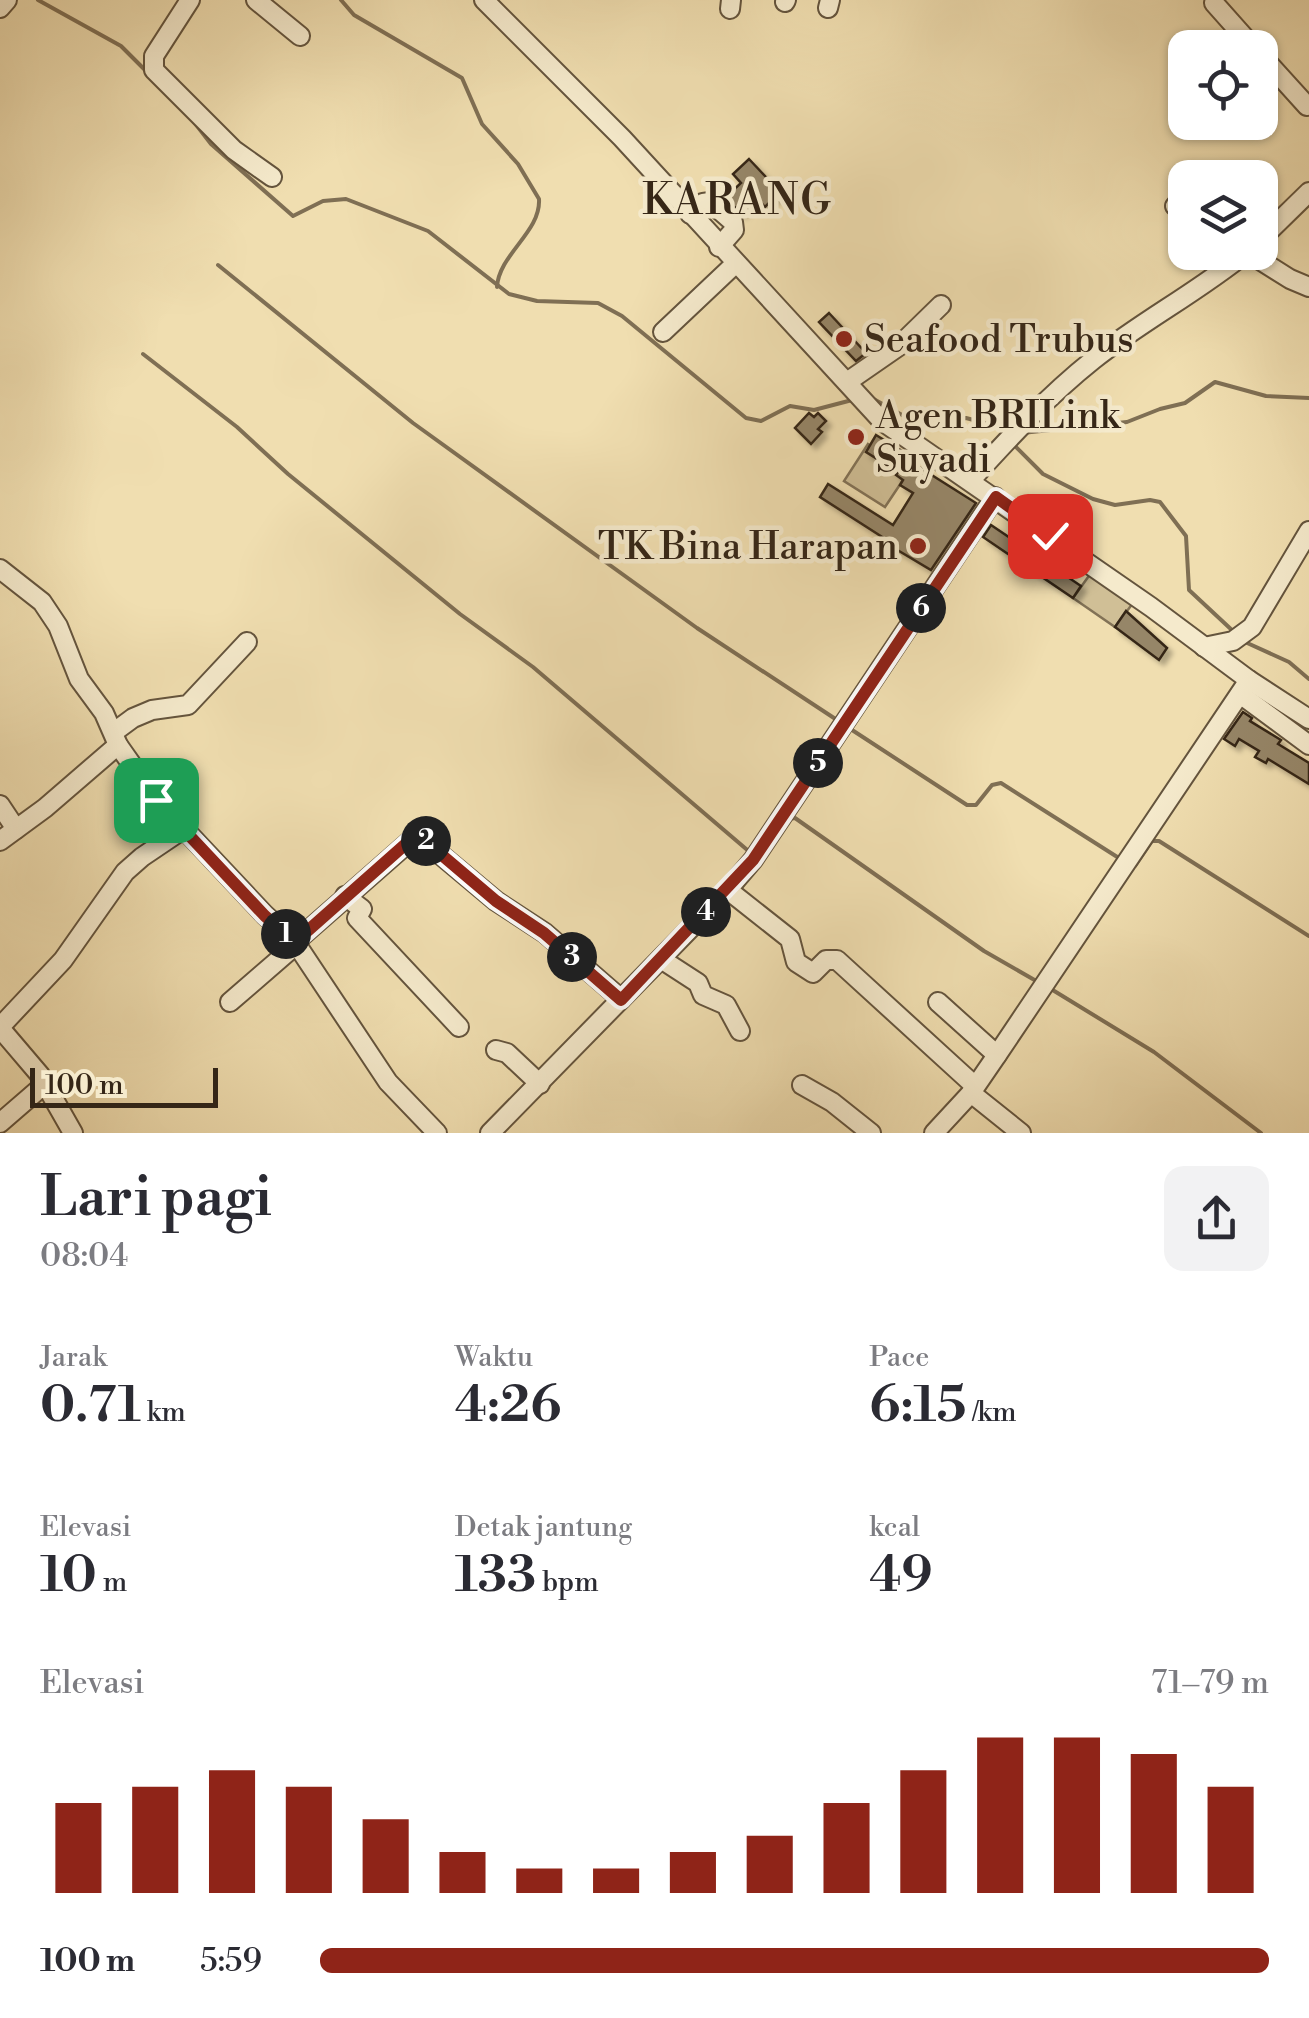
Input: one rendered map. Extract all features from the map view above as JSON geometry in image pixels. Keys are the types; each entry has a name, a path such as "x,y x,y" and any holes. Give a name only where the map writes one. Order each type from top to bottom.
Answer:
{"street":[{"path":"0,8 7,0"},
{"path":"190,0 154,56 154,70 234,150 272,177"},
{"path":"256,0 300,36"},
{"path":"484,0 622,138 886,424 996,497 1204,647 1306,737"},
{"path":"1214,3 1238,30"},
{"path":"1278,74 1308,106"},
{"path":"1278,222 1309,192"},
{"path":"690,214 710,202 733,222 734,230 719,246"},
{"path":"663,332 735,264"},
{"path":"971,480 1093,360 1224,270"},
{"path":"1276,270 1309,286"},
{"path":"849,384 899,346 940,304"},
{"path":"490,1133 728,890 757,854 996,497"},
{"path":"1204,647 1239,638 1266,607 1309,531"},
{"path":"0,569 42,602 58,626 70,660 156,800 296,943 388,1082 437,1133"},
{"path":"0,841 116,739 133,718 152,710 188,705 247,642"},
{"path":"1253,693 1309,718"},
{"path":"934,1133 973,1089 1125,862 1253,693"},
{"path":"0,805 16,829"},
{"path":"73,1133 45,1084 0,1028 64,960 125,872 182,830"},
{"path":"230,1002 417,834 496,901 544,933 621,1000"},
{"path":"728,890 794,943 796,962 816,972 826,960 834,958 1020,1133"},
{"path":"345,896 362,909 357,918 459,1026"},
{"path":"661,959 698,983 703,995 725,1004 740,1030"},
{"path":"938,1002 997,1055"},
{"path":"496,1050 507,1053 540,1084"},
{"path":"0,1124 45,1084"},
{"path":"802,1084 871,1133"}],"shaded area":[{"path":"868,444 909,471 885,507 844,481"},
{"path":"1091,573 1133,603 1115,627 1073,598"}],"building":[{"path":"749,159 780,192 765,207 756,198 741,213 725,198 741,183 733,174"},
{"name":"Seafood Trubus","path":"829,313 866,353 856,361 819,322"},
{"path":"809,413 814,417 818,413 826,421 811,444 795,428"},
{"path":"876,435 976,503 931,570 820,497 828,484 893,525 913,493 900,485 903,480 896,475 898,472 866,452"},
{"path":"991,525 1081,586 1073,598 983,537"},
{"path":"1126,611 1167,648 1159,660 1115,627"},
{"path":"1243,712 1252,718 1250,721 1281,740 1278,744 1309,763 1309,784 1268,759 1266,763 1255,757 1259,751 1239,739 1235,746 1224,739"}],"waterway":[{"path":"38,0 121,46 146,71"},
{"path":"341,0 354,15 462,78 482,124 518,164 539,199 534,222 505,264 497,287"},
{"path":"194,122 211,144 293,216 323,201 346,199 428,231 509,294 537,301 598,303 622,316 746,418 761,421 790,406 814,410 856,399"},
{"path":"218,265 413,423 697,628 837,720"},
{"path":"143,354 237,427 288,474 460,614 533,667 752,854"},
{"path":"1022,433 1127,422 1185,403 1215,382 1266,396 1309,398"},
{"path":"870,397 902,415 918,419 966,418 1008,429"},
{"path":"1014,445 1043,474 1093,499 1115,505 1160,502 1186,536 1189,590 1234,632"},
{"path":"1245,642 1289,662 1309,679"},
{"path":"849,728 967,805 976,805 992,785 1001,783 1122,860"},
{"path":"789,819 795,818 984,951 1038,982"},
{"path":"1130,866 1135,866 1152,841 1159,841 1309,936"},
{"path":"1051,989 1154,1052 1261,1133"}],"place":[{"name":"Seafood Trubus","path":"844,339"},
{"name":"Agen BRILink Suyadi","path":"856,437"},
{"name":"TK Bina Harapan","path":"918,546"}],"district":[{"name":"KARANG","path":"738,199"}],"route":[{"path":"156,800 265,916 295,942 417,834 496,901 544,933 621,1000 753,860 996,497 1050,536"}]}
